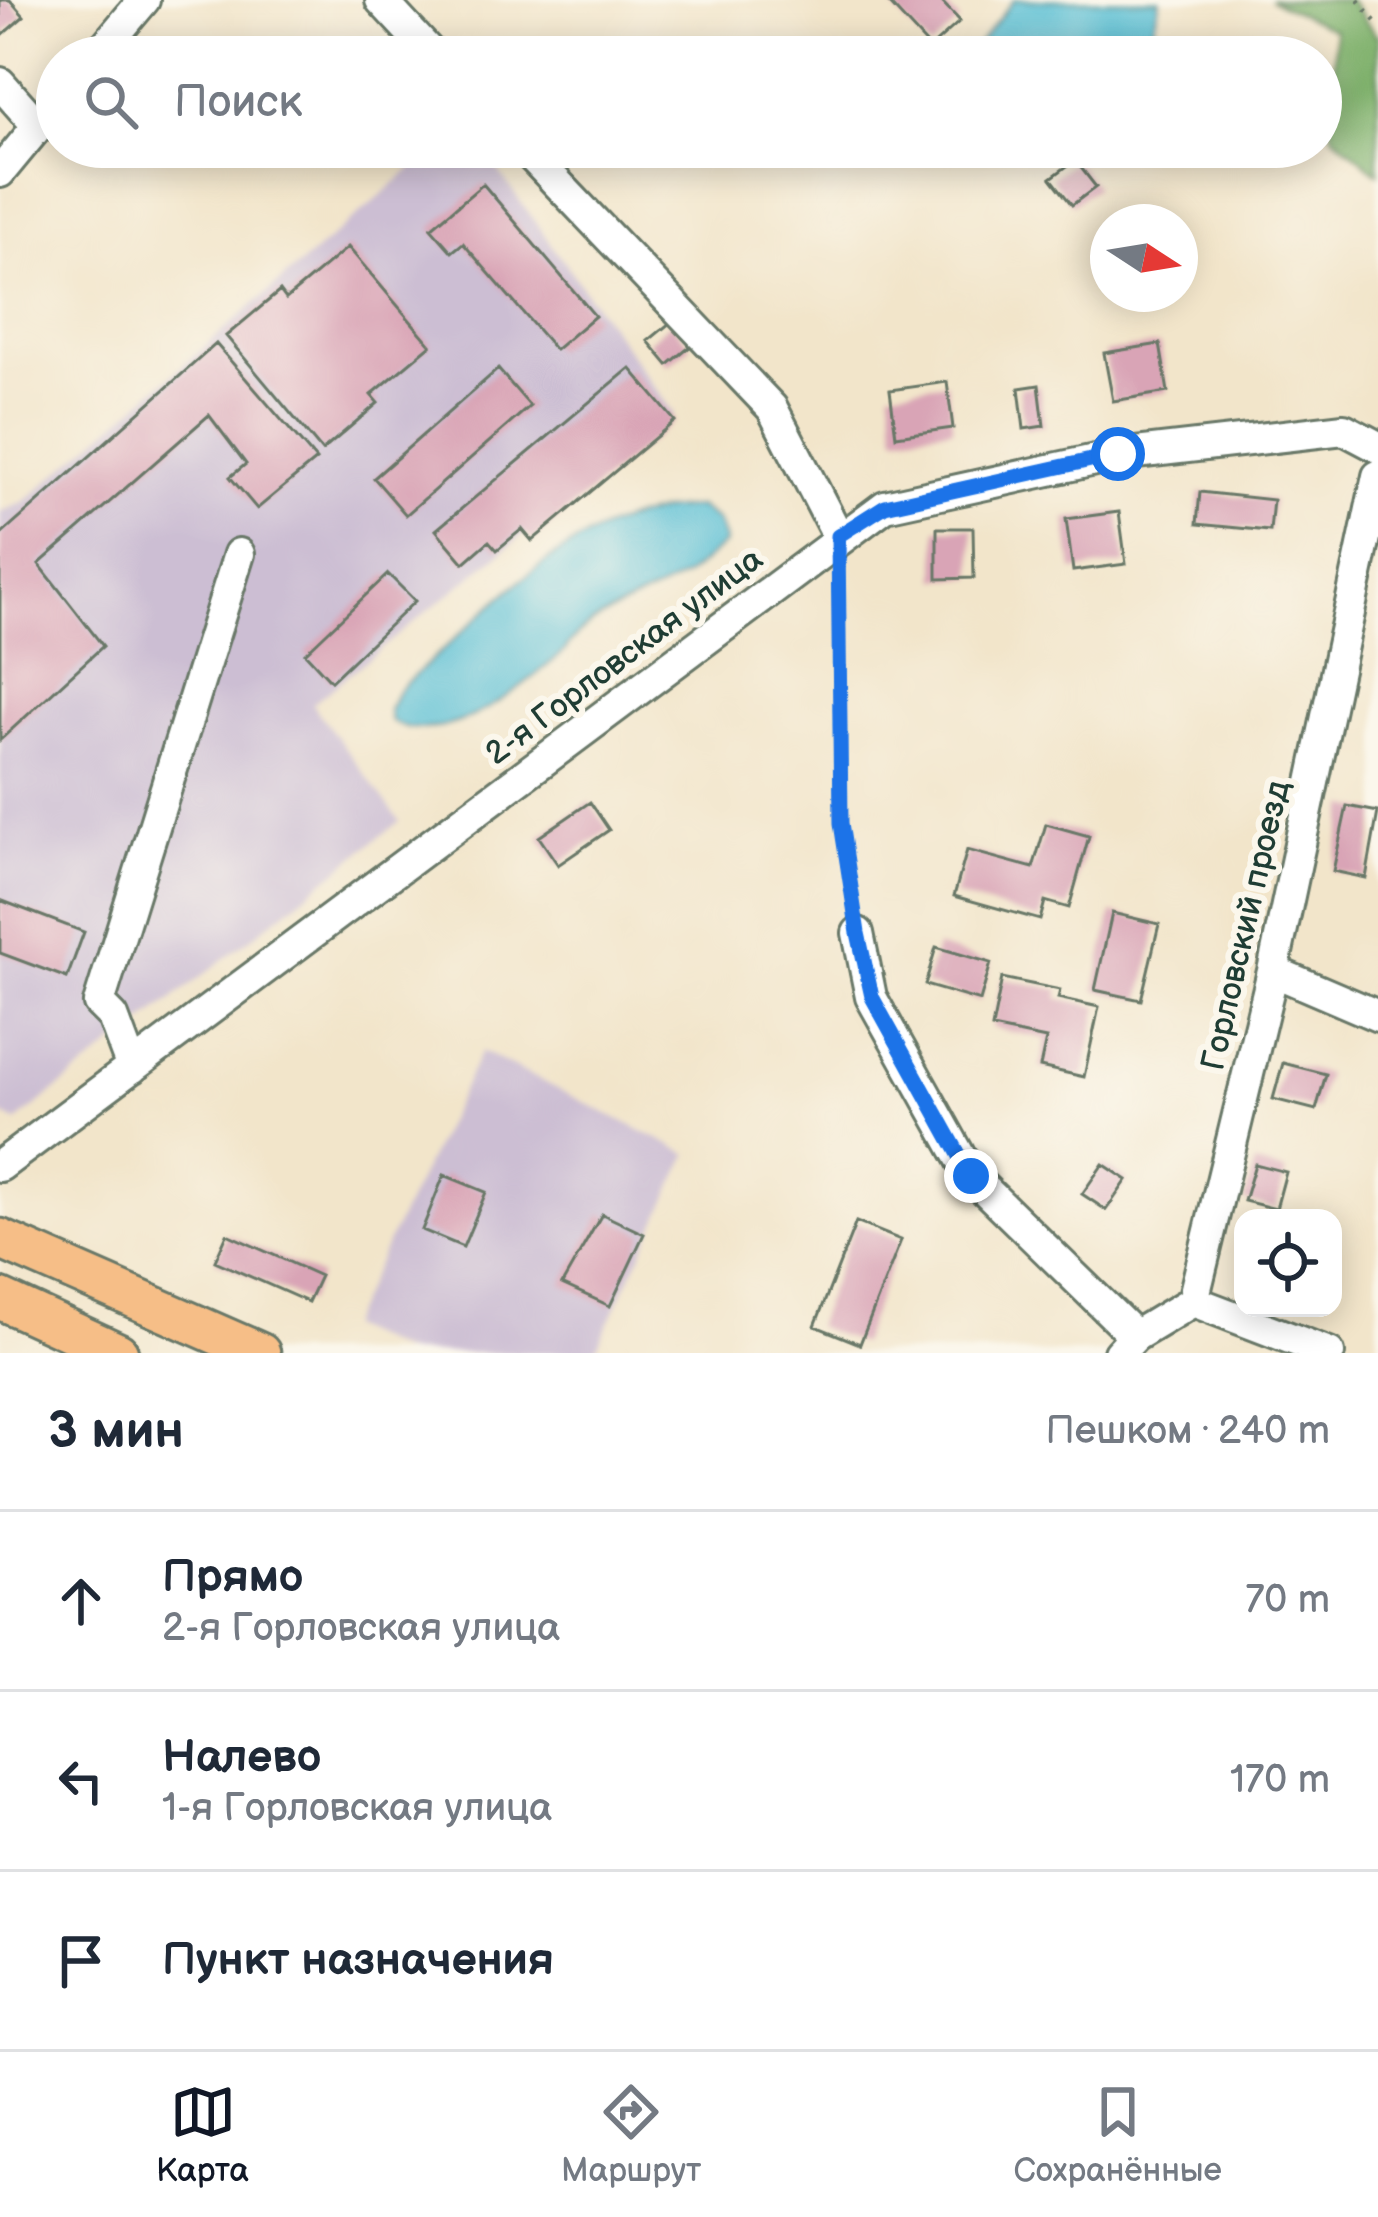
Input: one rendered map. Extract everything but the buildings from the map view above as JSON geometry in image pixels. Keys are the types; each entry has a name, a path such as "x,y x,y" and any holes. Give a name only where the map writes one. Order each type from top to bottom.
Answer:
{"main road":[{"path":"0,1239 260,1353"},
{"path":"0,1299 118,1353"}],"street":[{"path":"114,36 144,0"},
{"path":"381,0 414,36"},
{"path":"0,83 36,108"},
{"path":"0,172 36,128"},
{"path":"543,168 772,408 838,536"},
{"name":"2-я Горловская улица","path":"0,1166 838,536 885,506 1118,454 1344,429 1378,448"},
{"name":"Горловский проезд","path":"1193,1301 1273,971 1378,476"},
{"path":"132,1068 113,1017 99,1003 238,554"},
{"path":"858,933 872,997 971,1176 1127,1345 1193,1301 1328,1353"},
{"path":"1273,971 1378,1016"}],"path":[{"path":"1358,0 1378,25"},
{"path":"838,536 841,823 858,933"}],"shaded area":[{"path":"413,168 496,168 674,414 312,704 400,821 16,1122 0,1114 0,512 23,503"},
{"path":"481,1051 689,1154 594,1353 404,1353 346,1327"}],"green space":[{"path":"1270,0 1349,0 1378,37 1378,173 1342,142 1342,36 1334,36 1334,30"}],"water":[{"path":"1014,0 1160,0 1151,36 985,36"},
{"path":"698,507 717,521 725,543 687,575 587,627 548,665 484,710 437,728 391,722 389,710 399,689 534,570 609,526 651,513"}],"route":[{"path":"971,1176 872,997 858,933 841,823 838,536 885,506 1118,454"}]}
